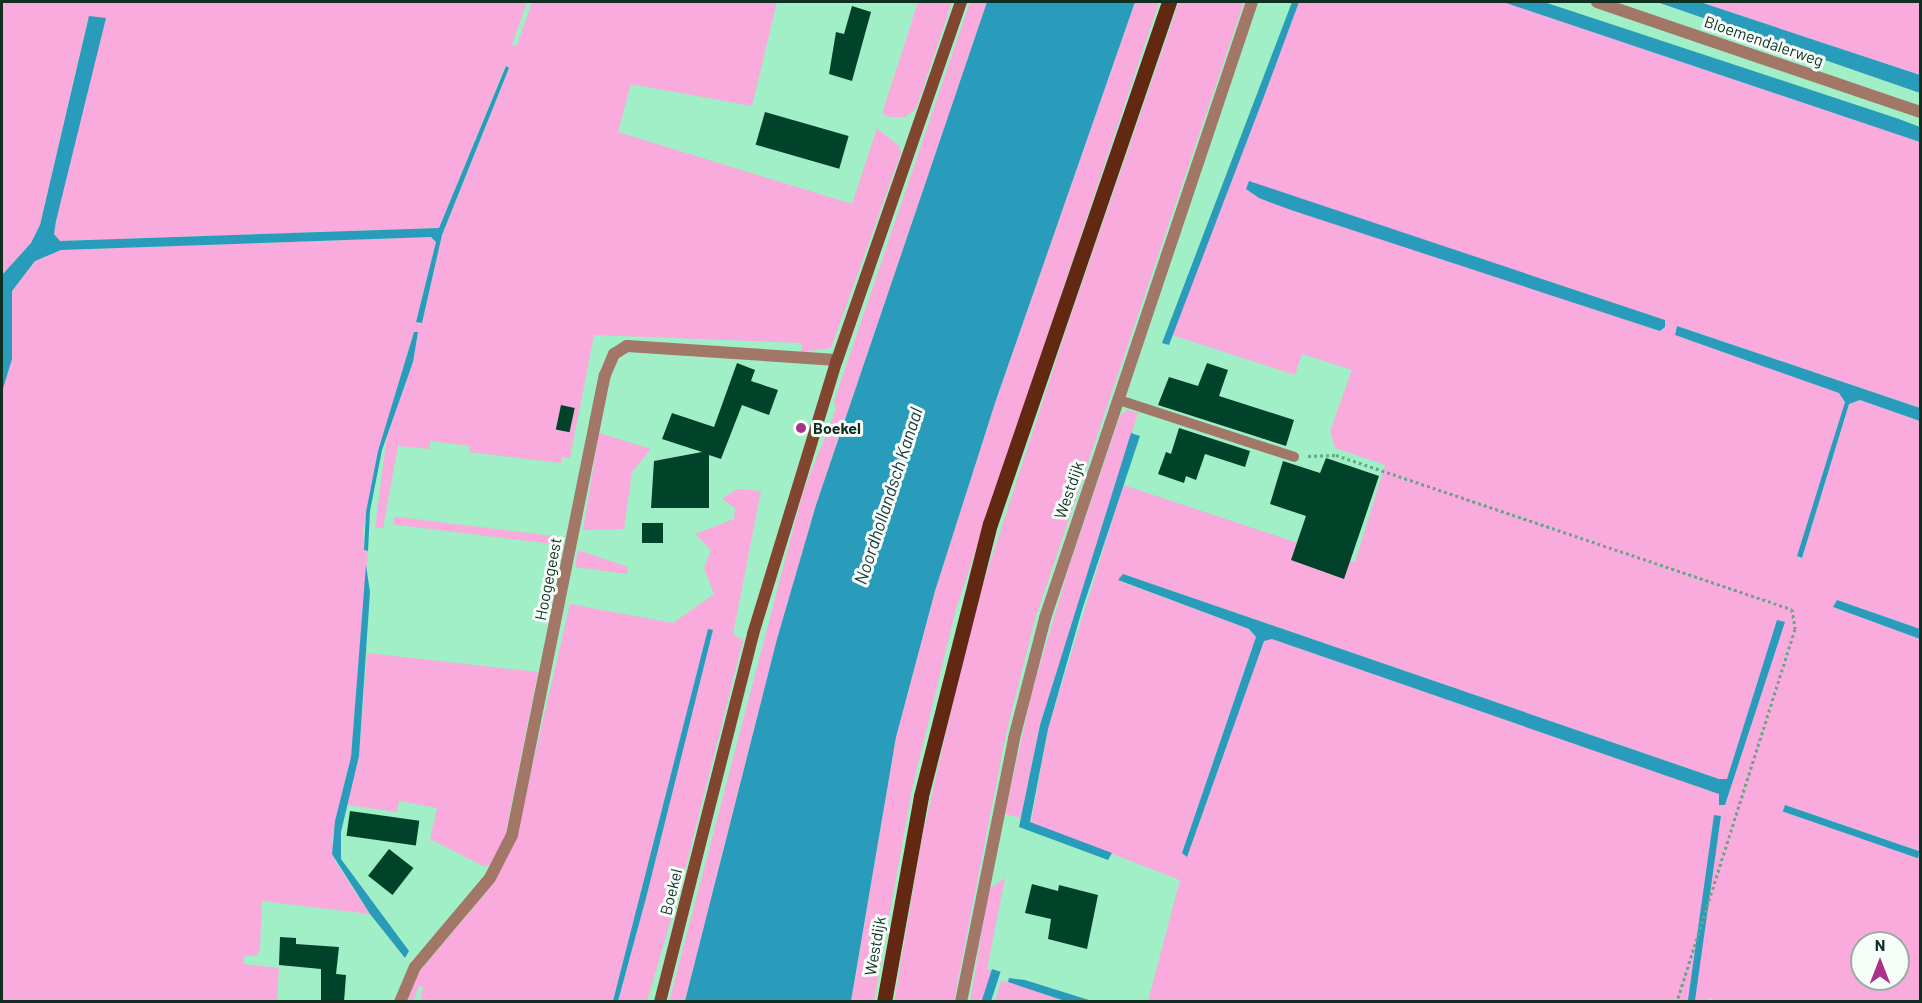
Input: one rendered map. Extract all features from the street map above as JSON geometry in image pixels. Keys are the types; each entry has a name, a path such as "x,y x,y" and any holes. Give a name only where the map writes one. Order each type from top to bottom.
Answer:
{"main road":[{"name":"Westdijk","path":"884,1002 923,785 990,525 1169,2"}],"street":[{"name":"Boekel","path":"660,1002 753,634 837,360 962,2"},
{"name":"Westdijk","path":"961,1002 1014,738 1045,618 1252,2"},
{"name":"Bloemendalerweg","path":"1597,2 1920,112"},
{"name":"Hoogegeest","path":"400,1002 415,967 483,887 512,835 605,375 614,354 627,346 837,360"}],"lane":[{"path":"1119,400 1294,457"}],"path":[{"path":"1294,457 1336,455 1792,609 1795,629 1677,1002"}],"shaded area":[{"path":"2,2 527,2 512,45 517,45 532,2 777,2 752,106 631,84 618,132 852,204 877,128 899,146 901,153 831,348 801,352 802,343 594,335 570,458 562,457 561,463 469,452 470,446 430,441 430,449 398,446 383,528 375,528 387,436 413,362 418,333 414,332 378,451 366,512 363,533 364,550 368,551 351,757 332,840 335,861 370,914 262,901 260,948 257,956 245,955 243,964 279,968 277,1001 2,1001 2,392 12,359 12,291 35,261 61,250 431,237 436,242 416,321 422,323 442,235 509,68 505,67 439,228 60,241 54,234 89,16 40,225 31,243 2,275"},
{"path":"918,2 952,2 916,109 905,117 890,117 882,114"},
{"path":"970,2 987,2 816,505 777,639 685,1001 669,1002 803,492 836,409 834,401"},
{"path":"1135,2 1159,2 956,609 912,789 874,1001 851,1002 896,737 935,591 995,403"},
{"path":"1179,2 1244,2 1035,619 1006,734 954,1001 894,1002 922,838 972,618 1072,312"},
{"path":"1299,2 1503,2 1920,142 1920,408 1678,326 1675,335 1840,393 1845,402 1798,559 1802,558 1849,404 1860,400 1920,421 1920,629 1837,600 1833,607 1920,639 1920,851 1785,805 1784,812 1920,859 1920,1001 1720,1002 1709,998 1707,1002 1148,1001 1180,880 1031,823 1048,729 1123,485 1355,562 1385,465 1335,448 1330,431 1352,370 1302,354 1295,375 1172,335","holes":["1249,182 1664,320 1665,327 1659,331","1123,574 1719,779 1727,779 1784,622 1725,805 1719,805 1720,794 1272,639 1264,641 1186,856 1182,853 1256,637 1249,629 1119,581"]},
{"path":"1700,2 1920,2 1920,75"},
{"path":"1127,410 1138,413 1040,725 1021,818 1005,814 1032,692 1069,567 1120,416"},
{"path":"599,433 651,449 632,472 624,529 583,530"},
{"path":"737,489 761,491 733,634 743,640 682,882 647,1001 618,1001 712,630 708,630 613,1001 420,1001 423,987 419,986 413,1001 407,1002 414,978 489,889 515,841 570,604 673,623 714,594 704,568 711,550 695,534 734,519 735,508 722,499"},
{"path":"394,517 561,537 560,545 393,524"},
{"path":"578,550 628,567 627,574 575,567"},
{"path":"367,653 538,672 505,836 492,864 483,866 430,839 437,808 399,801 397,812 347,805 359,756"},
{"path":"1005,878 987,969 991,971 985,1001 970,1002 989,889"},
{"path":"1001,981 1010,982 1065,1001 995,1002"}],"water":[{"name":"Noordhollandsch Kanaal","path":"987,2 1135,2 995,403 935,591 896,737 851,1001 685,1001 777,639 816,505"},
{"path":"1292,2 1299,2 1263,99 1169,345 1162,343"},
{"path":"1503,2 1544,2 1899,119 1920,127 1920,142"},
{"path":"1657,2 1700,2 1920,75 1920,93"},
{"path":"89,16 106,18 56,221 54,234 60,241 439,228 506,66 509,68 442,235 422,323 416,322 436,242 431,237 61,250 35,261 12,291 12,359 2,392 2,275 31,243 40,225"},
{"path":"1249,181 1665,320 1665,327 1660,331 1291,210 1259,198 1246,189"},
{"path":"1677,326 1920,408 1920,421 1860,400 1849,404 1802,558 1797,556 1845,402 1839,393 1675,335"},
{"path":"414,332 418,332 413,362 382,450 370,511 368,551 364,550 366,512 378,451"},
{"path":"1131,433 1140,436 1082,610 1048,729 1030,822 1112,853 1108,860 1019,827 1040,725"},
{"path":"366,565 370,592 359,756 341,832 341,859 409,951 405,958 370,914 332,854 335,821 351,757"},
{"path":"1123,574 1719,779 1727,779 1777,620 1785,622 1725,805 1719,805 1719,794 1272,639 1264,641 1187,857 1182,853 1256,637 1249,629 1118,580"},
{"path":"1837,600 1920,629 1920,639 1833,607"},
{"path":"708,629 713,630 646,898 618,1001 613,1001"},
{"path":"1785,805 1920,851 1918,858 1783,812"},
{"path":"1714,815 1721,816 1695,1002 1688,1002"},
{"path":"992,969 1001,972 991,1002 982,1000"},
{"path":"1009,978 1025,980 1092,1001 1065,1001 1008,982"}],"building":[{"path":"852,6 871,12 852,81 829,74 836,32 844,34"},
{"path":"765,112 849,136 839,169 756,145"},
{"path":"737,363 755,370 751,381 778,390 769,415 742,405 721,459 709,455 709,508 651,508 654,461 702,452 662,439 672,413 714,427"},
{"path":"1207,363 1228,370 1219,396 1294,420 1286,446 1158,405 1169,377 1198,386"},
{"path":"561,405 575,408 569,432 556,429"},
{"path":"1179,428 1250,451 1245,467 1205,454 1196,480 1186,476 1184,483 1158,474 1166,452 1171,454"},
{"path":"1326,458 1379,476 1344,579 1291,560 1306,516 1270,504 1283,461 1320,473"},
{"path":"642,523 663,523 663,543 642,543"},
{"path":"350,811 419,821 416,845 347,836"},
{"path":"389,849 413,868 392,895 368,876"},
{"path":"1032,884 1058,891 1059,885 1098,895 1087,949 1048,939 1051,919 1025,913"},
{"path":"280,937 296,938 296,944 339,947 336,974 346,975 344,1002 321,1002 321,969 279,965"}],"place":[{"name":"Boekel","path":"801,428"}]}
